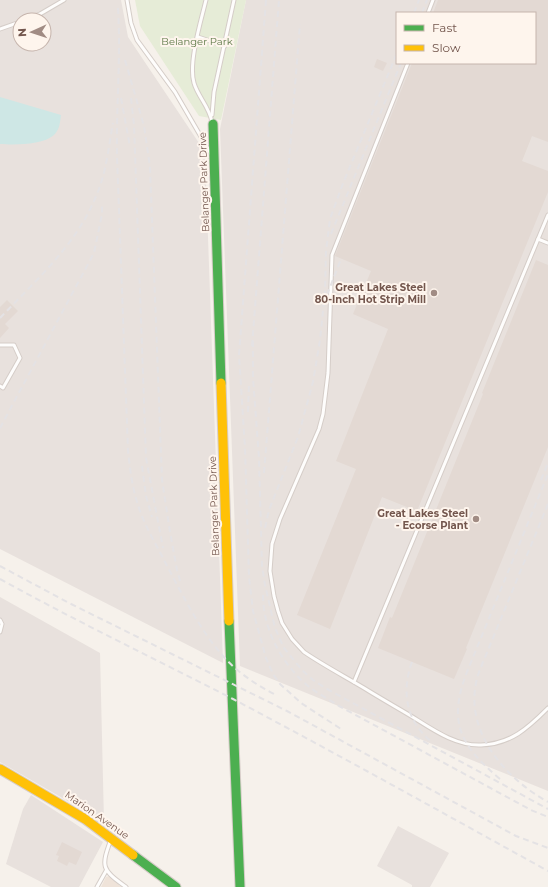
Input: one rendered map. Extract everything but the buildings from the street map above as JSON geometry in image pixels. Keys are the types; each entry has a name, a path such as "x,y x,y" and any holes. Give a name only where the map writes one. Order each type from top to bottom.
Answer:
{"street":[{"name":"Belanger Park Drive","path":"212,122 231,677 240,887"},
{"name":"Marion Avenue","path":"0,769 56,801 111,838 176,887"}],"lane":[{"path":"43,12 64,0"},
{"path":"128,0 131,23 137,40 175,92 214,158"},
{"path":"206,0 192,68 192,76 194,84 207,106 212,122"},
{"path":"212,122 214,92 234,0"},
{"path":"428,12 433,0"},
{"path":"0,29 12,25"},
{"path":"198,37 225,46"},
{"path":"408,64 332,255 328,373 323,414 319,429 275,532 270,556 270,570 274,596 282,623 292,639 304,652 442,735 454,740 472,745 487,745 514,737 523,731 548,708"},
{"path":"354,682 548,215"},
{"path":"542,229 548,231"},
{"path":"538,239 548,243"},
{"path":"0,345 14,345 20,358 3,388 0,386"},
{"path":"0,620 2,624 0,632"},
{"path":"96,887 106,871 104,859 111,838"},
{"path":"106,871 126,887"}],"shaded area":[{"path":"0,0 121,0 128,37 205,152 223,663 0,549"},
{"path":"246,0 548,0 548,791 240,666 220,129"},
{"path":"0,597 100,653 104,822 0,762"},
{"path":"31,795 103,842 79,887 51,887 6,864 23,809"},
{"path":"398,826 449,853 430,887 412,887 412,885 377,866"},
{"path":"109,876 122,887 101,887 106,877"}],"green space":[{"name":"Belanger Park","path":"135,0 246,0 221,120 199,116 140,26"}],"water":[{"path":"0,97 61,115 59,125 54,135 36,143 0,144"}],"railway":[{"path":"266,0 239,355 245,448 249,577 253,611 266,658 273,674 280,684 301,703 341,729"},
{"path":"252,346 279,0"},
{"path":"414,12 419,0"},
{"path":"422,12 427,0"},
{"path":"118,8 119,45 117,157 128,451 134,492 143,520 150,534 184,599 214,646 240,672 253,682 274,694"},
{"path":"264,473 300,24"},
{"path":"265,528 269,510 298,437 313,382 320,340 325,292 326,251 330,219 342,186 396,55"},
{"path":"125,60 144,126 150,167 162,480 170,532 181,584"},
{"path":"331,234 401,64"},
{"path":"121,98 130,147"},
{"path":"131,98 134,125 146,458 163,548"},
{"path":"0,318 58,257 82,224 92,206 100,186 106,163 113,123"},
{"path":"0,428 94,253 102,214 102,204"},
{"path":"327,295 341,259"},
{"path":"253,341 253,378 259,458 262,566 275,628 284,648 302,670 313,680 327,689 548,809"},
{"path":"248,412 249,384"},
{"path":"541,480 548,463"},
{"path":"142,466 146,496 152,517"},
{"path":"500,779 476,756 467,744 461,732 458,720 458,706 467,672 548,474"},
{"path":"548,504 479,672 475,692 475,712 481,731 490,748 501,764 516,779 548,802"},
{"path":"0,566 69,603 287,711 516,836 548,848"},
{"path":"0,579 273,720 548,871"},
{"path":"263,595 266,621 270,633 282,657 308,686 339,706 531,810 548,817"},
{"path":"412,662 407,684 408,706 417,726 433,743"}],"traffic: fast":[{"path":"213,124 221,383"},
{"path":"229,621 240,887"},
{"path":"133,855 176,887"}],"traffic: slow":[{"path":"221,383 229,621"},
{"path":"0,769 85,819 133,855"}],"place":[{"name":"Great Lakes Steel 80-Inch Hot Strip Mill","path":"434,293"},
{"name":"Great Lakes Steel - Ecorse Plant","path":"476,519"}]}
